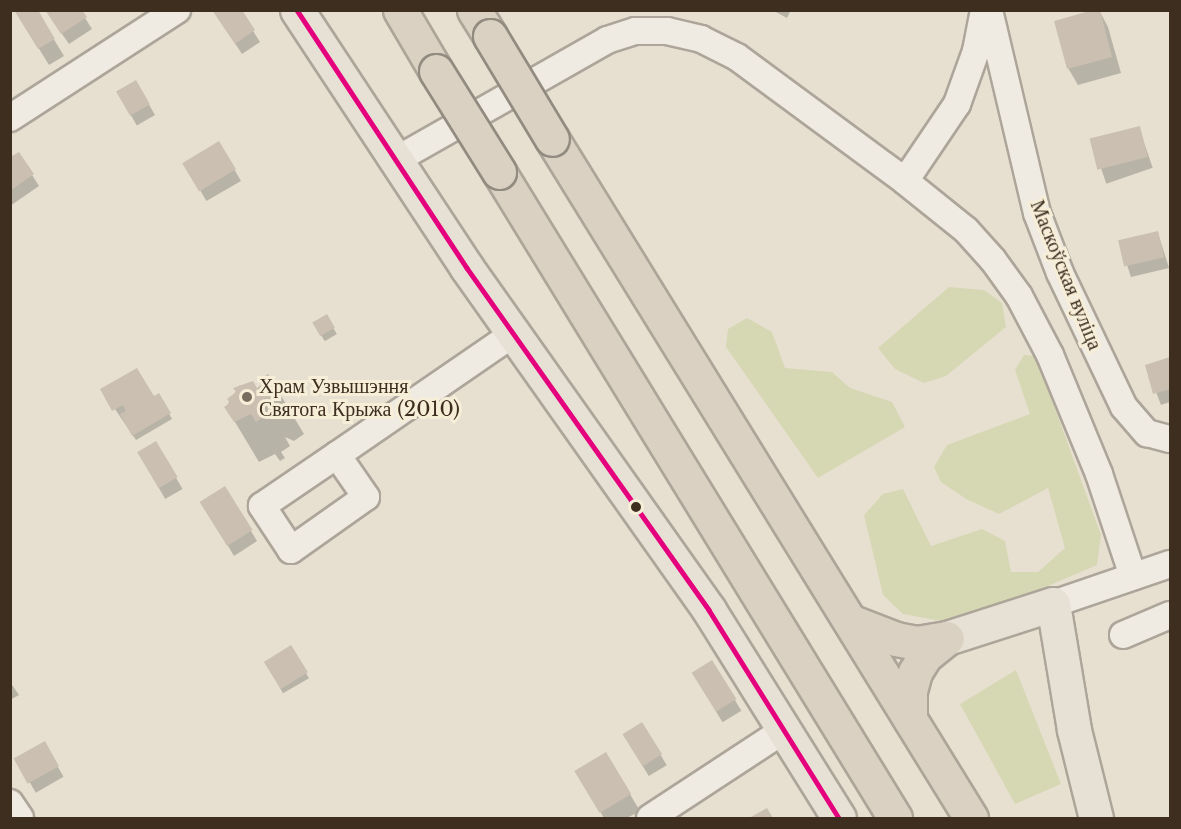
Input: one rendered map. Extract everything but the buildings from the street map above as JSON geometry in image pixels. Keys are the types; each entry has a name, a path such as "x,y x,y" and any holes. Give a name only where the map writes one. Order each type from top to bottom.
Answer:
{"highway":[{"path":"400,10 895,819"},
{"path":"482,23 971,819"},
{"path":"852,622 896,639 916,643 946,638"},
{"path":"910,719 910,691 915,672 925,656 946,638"}],"main road":[{"path":"297,10 513,334 710,610 839,819"},
{"path":"946,638 1053,604 1074,730 1096,819"}],"street":[{"path":"10,118 177,10"},
{"path":"905,181 957,104 976,51 984,10"},
{"name":"Маскоўская вуліца","path":"989,10 1037,213 1060,273 1124,408 1146,433 1170,439"},
{"path":"396,160 607,40 635,31 668,30 701,39 737,57 905,181 966,230 1019,296 1050,355 1099,474 1133,576"},
{"path":"337,454 513,334"},
{"path":"1053,604 1170,564"},
{"path":"1123,635 1170,615"},
{"path":"650,819 784,729"},
{"path":"10,803 20,819"}],"green space":[{"path":"949,287 984,290 1002,303 1006,327 946,376 924,383 895,369 878,348"},
{"path":"747,318 772,332 785,368 832,372 850,388 892,402 905,427 818,478 726,347 728,329"},
{"path":"1024,355 1036,356 1101,535 1097,565 991,610 941,621 903,614 883,595 864,515 883,494 903,489 931,546 982,529 1005,541 1011,572 1038,572 1065,548 1048,488 999,514 966,499 941,482 934,467 947,445 1030,414 1015,370"},
{"path":"1016,670 1061,784 1015,804 960,704"}],"transit line":[{"path":"297,10 467,268 709,610 839,818"}],"place":[{"name":"Храм Узвышэння Святога Крыжа (2010)","path":"247,397"}]}
